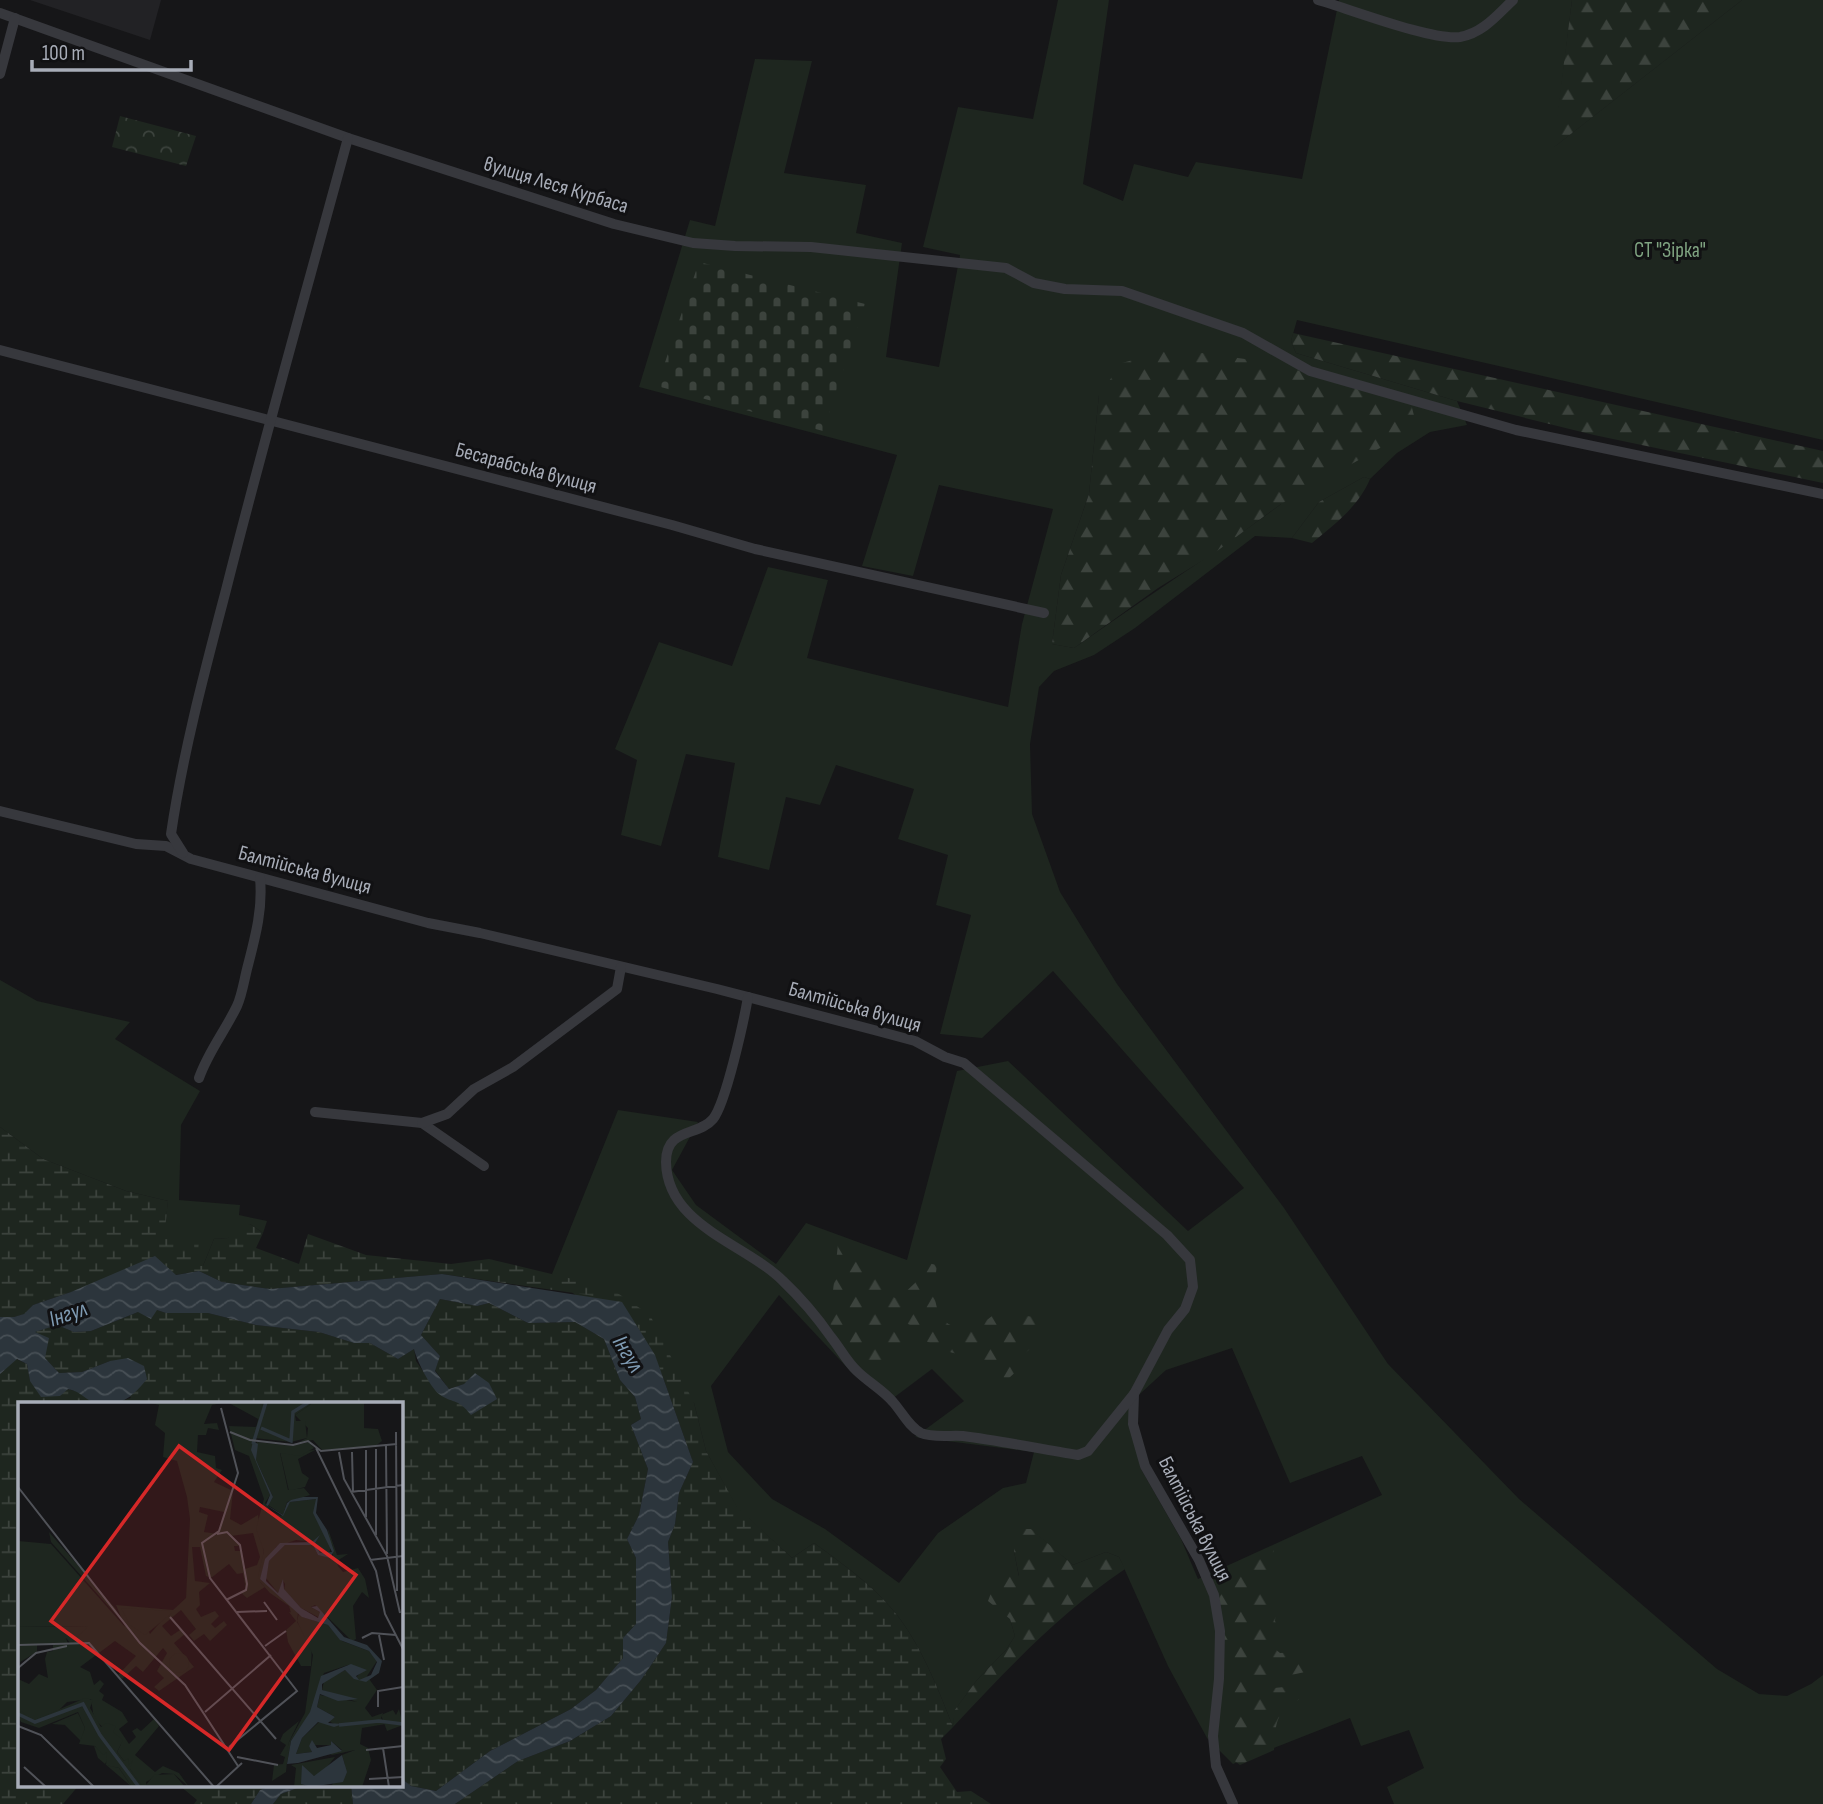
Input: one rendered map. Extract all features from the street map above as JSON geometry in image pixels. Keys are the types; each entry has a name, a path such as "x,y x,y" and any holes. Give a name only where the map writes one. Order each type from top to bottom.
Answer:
{"street":[{"path":"1318,0 1425,33 1460,37 1486,26 1513,0"},
{"name":"вулиця Леся Курбаса","path":"0,13 348,138 614,224 693,243 811,247 1006,268 1034,283 1065,289 1122,291 1243,333 1310,371 1516,430 1823,494"},
{"path":"0,74 15,18"},
{"path":"191,859 180,849 171,834 176,800 258,461 348,138"},
{"name":"Бесарабська вулиця","path":"0,350 755,549 1044,613"},
{"name":"Балтійська вулиця","path":"0,811 136,844 166,846 191,859 428,923 747,997 915,1041 945,1057 964,1063 1175,1243 1190,1260 1193,1287 1185,1309 1168,1330 1134,1394 1133,1424 1145,1466 1192,1548 1214,1595 1220,1631 1219,1679 1213,1736 1216,1766 1233,1804"},
{"path":"199,1078 206,1057 219,1042 238,1003 259,925 262,901 260,878"},
{"path":"315,1112 422,1123 447,1114 474,1089 513,1067 617,989 621,967"},
{"path":"747,997 744,1023 721,1102 713,1119 671,1142 666,1157 667,1180 684,1208 709,1231 743,1250 781,1278 809,1308 855,1370 892,1401 906,1420 922,1434 961,1436 1079,1455 1088,1451 1134,1394"},
{"path":"422,1123 484,1166"}],"shaded area":[{"path":"30,0 161,0 150,40"}],"green space":[{"name":"СТ \"Зірка\"","path":"1058,0 1109,0 1083,184 1123,201 1134,164 1188,177 1196,162 1302,179 1339,0 1572,0 1554,147 1742,0 1823,0 1823,440 1297,320 1291,341 1296,353 1457,401 1467,425 1430,432 1397,453 1370,479 1364,477 1319,502 1292,538 1255,536 1135,628 1094,655 1054,671 1039,687 1030,744 1032,814 1060,892 1117,984 1284,1208 1388,1364 1519,1499 1717,1669 1759,1694 1787,1696 1823,1675 1823,1804 1394,1804 1387,1787 1424,1768 1409,1730 1361,1746 1350,1718 1233,1764 1207,1738 1168,1666 1119,1557 1106,1552 1073,1565 1030,1529 1014,1551 1019,1577 1010,1619 1015,1636 955,1710 953,1727 923,1658 909,1632 891,1608 860,1578 814,1543 792,1558 737,1508 706,1451 694,1403 552,1274 618,1110 698,1122 672,1170 696,1205 776,1264 806,1223 907,1260 957,1071 1008,1061 1188,1231 1244,1188 1053,971 982,1038 940,1034 971,915 936,905 948,855 898,839 914,789 836,765 820,805 786,797 769,870 718,857 735,763 686,754 661,846 621,835 637,760 615,749 659,642 732,666 768,567 828,580 807,658 1008,707 1022,624 1053,509 939,485 913,576 862,566 897,455 639,387 690,220 715,226 755,59 812,61 784,173 866,185 856,233 902,243 886,357 939,367 960,255 923,247 958,107 1033,119","holes":["1099,395 1281,504 1074,648 1052,644 1061,575 1089,494","779,1295 854,1375 888,1402 932,1369 964,1401 915,1437 1034,1452 1026,1483 1003,1488 938,1533 899,1583 825,1529 772,1499 728,1452 711,1386","1232,1348 1290,1483 1362,1456 1382,1495 1198,1579 1181,1539 1141,1469 1129,1404 1166,1370"]},
{"path":"1572,0 1742,0 1553,148"},
{"path":"120,116 196,136 186,166 112,147"},
{"path":"699,262 865,304 823,431 657,386"},
{"path":"1293,333 1823,451 1823,483 1594,435 1457,401 1296,353 1291,341"},
{"path":"1173,349 1273,363 1411,404 1417,427 1281,504 1213,554 1158,588 1074,648 1052,644 1061,575 1089,494 1099,395 1122,363"},
{"path":"1364,477 1370,479 1359,498 1329,529 1312,543 1292,538 1319,502"},
{"path":"0,980 37,1001 130,1022 115,1039 200,1091 181,1125 179,1200 240,1205 239,1215 267,1221 263,1233 250,1224 228,1238 214,1239 203,1266 196,1266 163,1239 168,1201 126,1191 43,1159 0,1127"},
{"path":"0,1127 43,1159 126,1191 168,1201 164,1239 199,1239 197,1266 203,1266 214,1239 228,1238 236,1227 250,1224 263,1233 256,1248 299,1264 308,1234 366,1255 451,1264 489,1259 610,1288 650,1315 694,1403 706,1451 737,1507 792,1558 814,1543 860,1578 891,1608 909,1632 923,1658 953,1727 941,1739 946,1759 940,1767 957,1792 971,1791 991,1804 455,1804 518,1761 570,1741 611,1716 641,1680 666,1643 672,1597 668,1542 675,1524 679,1493 693,1462 655,1355 622,1302 442,1274 270,1289 222,1282 199,1271 71,1292 33,1305 25,1314 0,1317"},
{"path":"838,1244 862,1260 882,1261 887,1274 884,1293 898,1299 915,1283 927,1263 937,1265 937,1308 941,1317 955,1327 972,1327 995,1313 1036,1317 1040,1324 1038,1335 1032,1347 1020,1357 1021,1367 1009,1378 997,1379 972,1358 946,1351 926,1341 912,1326 900,1320 890,1325 905,1348 897,1356 886,1355 886,1372 878,1380 853,1361 844,1340 831,1329"},
{"path":"440,1299 477,1306 489,1303 528,1323 575,1322 604,1339 620,1380 635,1397 641,1419 631,1425 648,1469 639,1515 627,1539 636,1558 636,1624 623,1638 623,1658 596,1690 571,1709 490,1751 436,1791 411,1786 402,1779 402,1402 117,1402 131,1398 110,1361 82,1372 59,1373 45,1358 33,1332 57,1325 74,1332 91,1331 138,1312 157,1310 166,1313 208,1313 256,1325 319,1332 354,1343 370,1343 398,1359 414,1349 416,1361 438,1393 462,1403 464,1384 449,1389 435,1370 440,1356 421,1335"},
{"path":"16,1359 27,1364 30,1381 80,1392 92,1402 18,1402 18,1786 78,1786 63,1804 0,1804 0,1374"},
{"path":"1017,1529 1031,1529 1073,1565 1106,1552 1119,1557 1125,1569 1056,1623 953,1727 954,1711 1015,1636 1010,1619 988,1601 1000,1568 1019,1576 1014,1551"},
{"path":"1274,1550 1268,1588 1277,1597 1275,1621 1280,1631 1275,1649 1280,1653 1299,1652 1308,1663 1305,1672 1277,1678 1274,1688 1302,1688 1301,1698 1286,1709 1279,1719 1274,1750 1240,1765 1228,1756 1227,1746 1234,1735 1227,1723 1235,1707 1233,1685 1240,1679 1237,1666 1225,1654 1223,1625 1228,1618 1218,1603 1211,1576"},
{"path":"180,1786 270,1786 260,1790 251,1804 194,1804 197,1800"},
{"path":"303,1786 351,1786 353,1804 273,1804 281,1794"}],"water":[{"name":"Інгул","path":"155,1256 176,1275 199,1271 222,1282 270,1289 442,1274 622,1302 655,1355 693,1462 679,1493 675,1524 668,1542 672,1597 666,1643 641,1680 611,1716 570,1741 518,1761 455,1804 353,1804 351,1786 402,1786 402,1779 411,1786 436,1791 490,1751 571,1709 596,1690 623,1658 623,1638 636,1624 636,1558 627,1539 639,1515 648,1469 631,1425 641,1419 635,1397 620,1380 604,1339 575,1322 528,1323 489,1303 477,1306 440,1299 421,1335 440,1356 435,1371 449,1389 464,1384 475,1373 489,1383 497,1399 471,1415 458,1403 435,1390 414,1349 398,1359 370,1343 354,1343 319,1332 256,1325 208,1313 166,1313 157,1310 151,1319 138,1312 91,1331 74,1332 57,1325 35,1332 49,1338 45,1358 59,1373 82,1372 110,1361 128,1358 144,1366 147,1379 130,1396 119,1402 93,1402 68,1389 60,1396 41,1397 30,1381 27,1364 17,1359 0,1374 0,1317 24,1314 33,1305"},
{"path":"270,1786 303,1786 281,1794 273,1804 251,1804 260,1790"}]}
